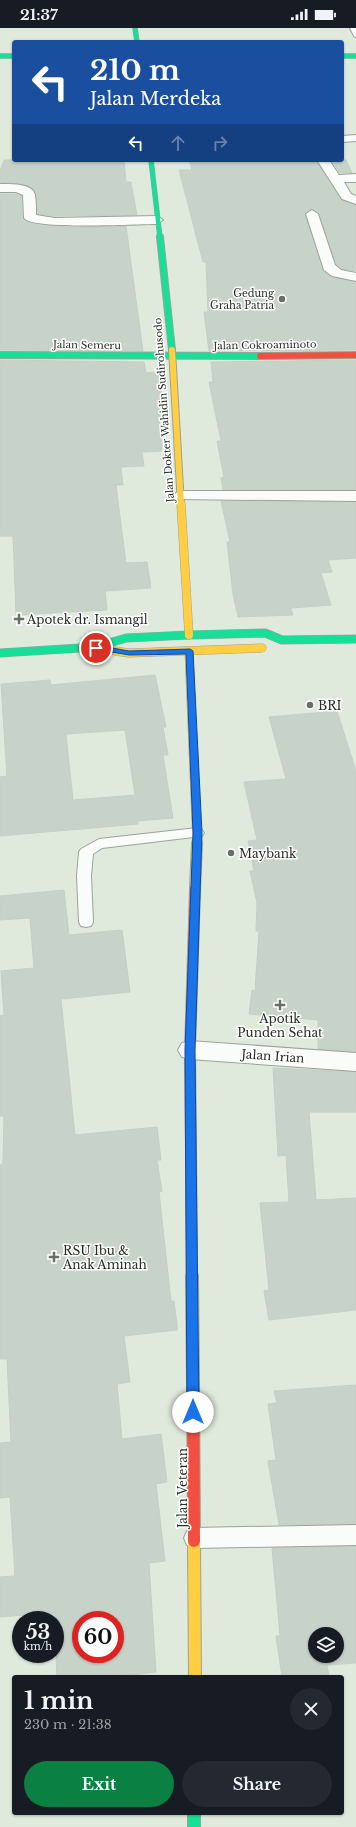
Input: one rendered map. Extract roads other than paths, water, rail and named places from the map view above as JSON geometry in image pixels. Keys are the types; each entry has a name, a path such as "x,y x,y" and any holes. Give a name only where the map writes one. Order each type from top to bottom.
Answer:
{"main road":[{"path":"135,28 137,40"},
{"path":"0,56 12,56"},
{"path":"344,56 356,56"},
{"name":"Jalan Dokter Wahidin Sudirohusodo","path":"150,162 173,357 189,635"},
{"name":"Jalan Semeru","path":"0,355 173,357"},
{"name":"Jalan Cokroaminoto","path":"173,357 356,355"},
{"path":"96,648 126,638 189,635 265,633 282,640 356,638"},
{"path":"0,653 96,648 129,653 270,648 282,640"},
{"name":"Jalan Veteran","path":"190,651 197,833 190,1050 195,1675"},
{"path":"194,1815 194,1827"}],"street":[{"path":"344,139 356,138"},
{"path":"324,162 346,196 354,199"},
{"path":"336,179 356,178"},
{"path":"0,188 28,192 30,194 30,218 37,220 55,222 157,220"},
{"path":"312,214 329,268 337,272 356,277"},
{"path":"182,496 356,496"},
{"name":"Jalan Irian","path":"190,1050 356,1062"}],"lane":[{"path":"353,28 356,35"},
{"path":"86,922 84,876 86,852 99,844 197,833"},
{"path":"194,1538 356,1535"}],"place":[{"name":"Gedung Graha Patria","path":"282,299"},
{"name":"Apotek dr. Ismangil","path":"19,619"},
{"name":"BRI","path":"310,705"},
{"name":"Maybank","path":"231,853"},
{"name":"Apotik Punden Sehat","path":"280,1005"},
{"name":"RSU Ibu & Anak Aminah","path":"54,1257"}]}
